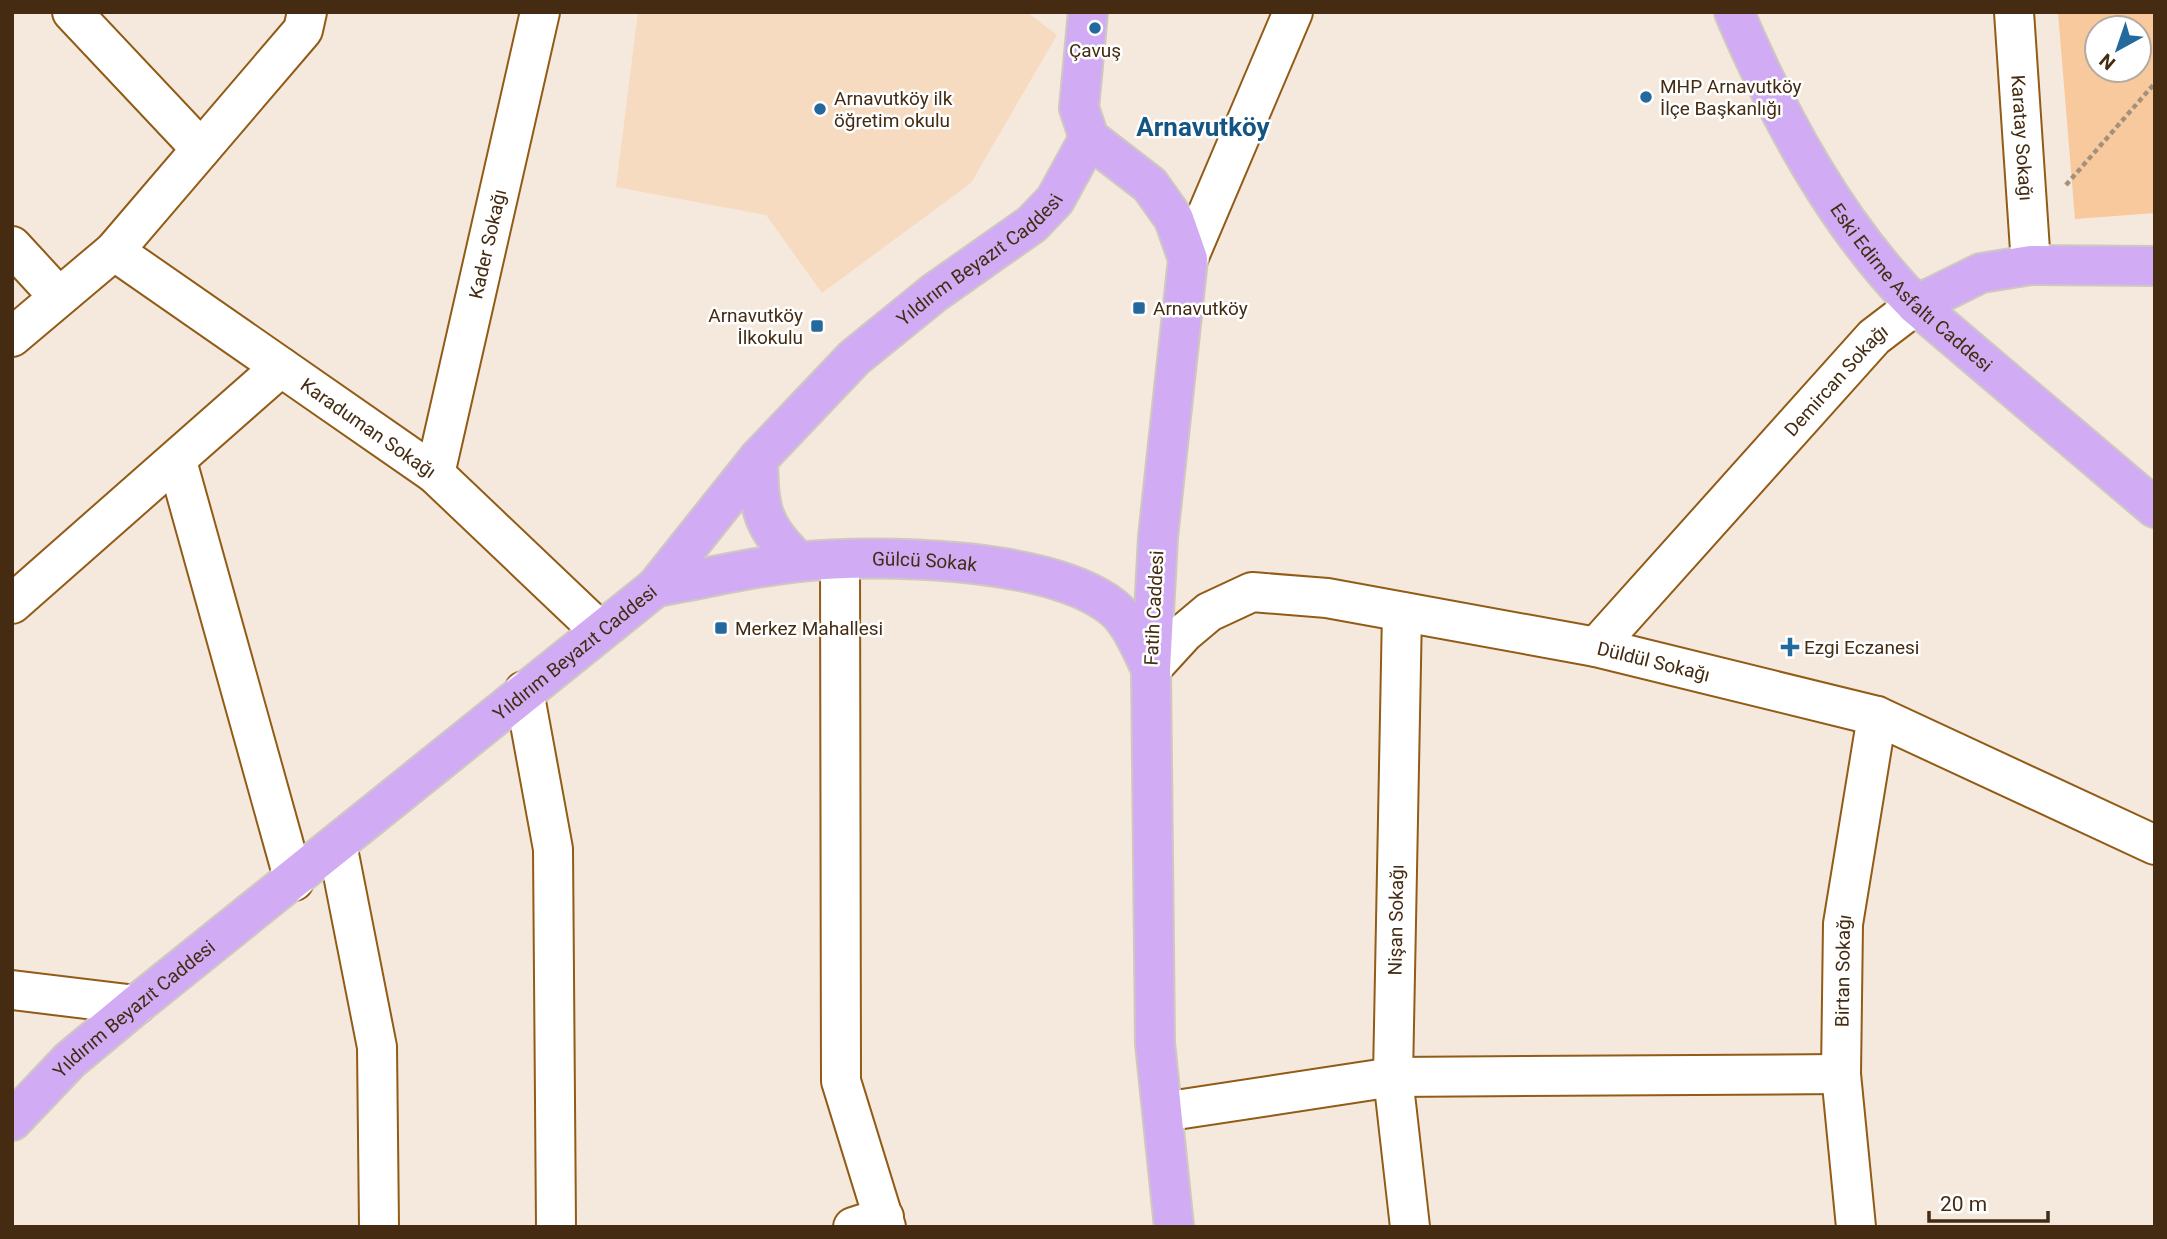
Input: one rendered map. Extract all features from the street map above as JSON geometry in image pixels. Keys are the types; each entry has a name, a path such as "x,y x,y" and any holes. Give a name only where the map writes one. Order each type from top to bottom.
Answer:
{"main road":[{"path":"1088,12 1079,108 1089,138 1150,185 1174,219 1188,259"},
{"name":"Eski Edirne Asfaltı Caddesi","path":"1734,12 1792,133 1863,245 1916,305 2155,508"},
{"name":"Yıldırım Beyazıt Caddesi","path":"12,1121 71,1060 136,1005 294,881 524,691 656,587 758,459 854,358 934,293 1032,224 1055,200 1089,138"},
{"name":"Fatih Caddesi","path":"1174,1227 1155,1043 1151,669 1158,537 1188,259"},
{"name":"Demircan Sokağı","path":"1916,305 1981,273 2031,265 2155,266"},
{"path":"758,459 759,496 768,528 799,562"},
{"name":"Gülcü Sokak","path":"656,587 799,562 902,559 1027,571 1083,590 1108,603 1128,622 1151,669"}],"street":[{"path":"72,12 201,149"},
{"path":"12,337 114,251 303,30 307,12"},
{"name":"Kader Sokağı","path":"435,474 540,12"},
{"name":"Fatih Caddesi","path":"1188,259 1293,12"},
{"name":"Karatay Sokağı","path":"2014,12 2031,265"},
{"path":"12,246 58,296"},
{"name":"Karaduman Sokağı","path":"114,251 435,474 600,631"},
{"name":"Demircan Sokağı","path":"1595,647 1874,337 1916,305"},
{"path":"12,604 177,461 222,416 281,367"},
{"path":"177,461 294,881"},
{"path":"840,561 841,1081 874,1223"},
{"name":"Düldül Sokağı","path":"1151,669 1184,633 1209,612 1252,592 1327,598 1595,647 1877,716 2155,845"},
{"name":"Nişan Sokağı","path":"1402,612 1393,1077 1410,1227"},
{"path":"524,691 553,849 556,1227"},
{"name":"Birtan Sokağı","path":"1856,1227 1841,1074 1843,924 1877,716"},
{"path":"337,844 377,1047 379,1227"},
{"path":"12,990 136,1005"},
{"path":"1163,1112 1393,1077 1841,1074"}],"path":[{"path":"2028,228 2155,83"}],"shaded area":[{"name":"Arnavutköy ilk öğretim okulu","path":"638,12 1027,12 1057,35 971,183 822,293 766,215 616,187"},
{"path":"2058,12 2155,12 2155,213 2075,219"}],"place":[{"name":"Çavuş","path":"1095,28"},
{"name":"MHP Arnavutköy İlçe Başkanlığı","path":"1646,97"},
{"name":"Arnavutköy ilk öğretim okulu","path":"820,109"},
{"name":"Arnavutköy","path":"1139,308"},
{"name":"Arnavutköy İlkokulu","path":"817,326"},
{"name":"Merkez Mahallesi","path":"721,628"},
{"name":"Ezgi Eczanesi","path":"1790,647"}],"district":[{"name":"Arnavutköy","path":"1203,127"}]}
